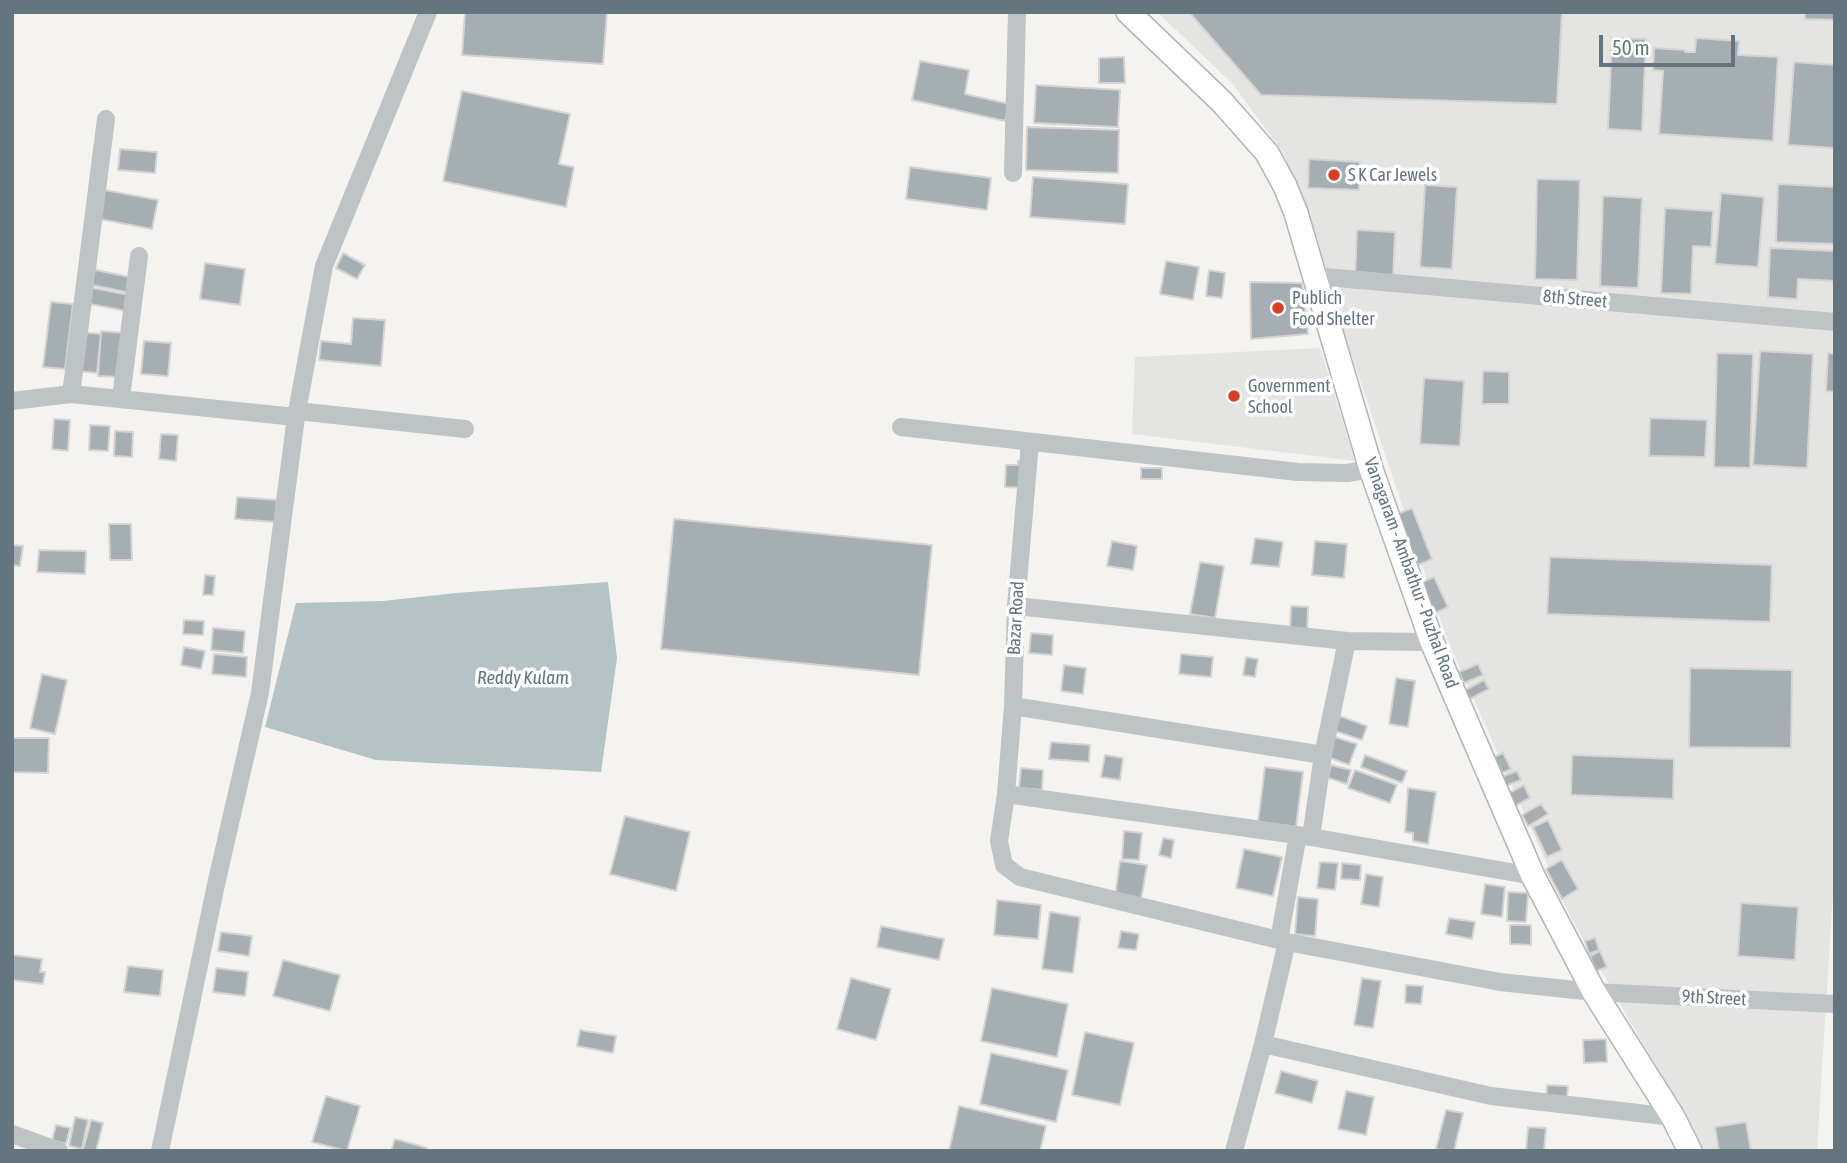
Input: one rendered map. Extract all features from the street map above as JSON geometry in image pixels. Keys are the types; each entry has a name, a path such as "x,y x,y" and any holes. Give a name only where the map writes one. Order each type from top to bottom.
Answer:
{"main road":[{"name":"Vanagaram - Ambathur - Puzhal Road","path":"1128,12 1222,102 1267,153 1285,187 1296,213 1371,469 1432,642 1534,876 1594,992 1673,1117 1690,1151"}],"street":[{"path":"160,1151 214,893 260,693 296,414 324,266 428,12"},
{"path":"1013,173 1017,12"},
{"path":"71,394 106,120"},
{"path":"121,398 139,256"},
{"name":"8th Street","path":"1314,276 1835,322"},
{"path":"12,401 71,394 465,429"},
{"path":"901,427 1298,472 1347,473 1371,469"},
{"name":"Bazar Road","path":"1030,442 1016,606 1013,706 1006,794 999,841 1004,864 1020,877 1283,941"},
{"path":"1016,606 1348,641 1432,642"},
{"path":"1234,1151 1263,1044 1348,641"},
{"path":"1013,706 1323,755"},
{"path":"1006,794 1305,836 1534,876"},
{"name":"9th Street","path":"1283,941 1500,982 1594,992 1835,1004"},
{"path":"1263,1044 1491,1097 1673,1117"},
{"path":"12,1134 59,1151"}],"shaded area":[{"path":"1157,12 1835,12 1835,861 1817,1151 1703,1151 1571,918 1447,639 1284,154 1232,83"},
{"name":"Government School","path":"1320,348 1355,461 1132,434 1135,357"}],"water":[{"name":"Reddy Kulam","path":"608,582 617,658 601,772 376,760 265,727 296,603 383,601"}],"building":[{"path":"465,12 607,12 603,64 462,55"},
{"path":"1189,12 1562,12 1557,104 1261,95"},
{"path":"1805,12 1835,12 1835,20 1805,19"},
{"path":"1612,38 1646,39 1642,131 1608,129"},
{"path":"1696,38 1739,41 1738,55 1778,57 1773,141 1659,134 1663,71 1653,70 1654,48 1695,52"},
{"path":"1124,57 1125,83 1099,83 1099,58"},
{"path":"920,61 969,70 965,94 1009,104 1005,121 912,100"},
{"path":"1794,62 1835,65 1835,148 1788,145"},
{"path":"1036,85 1120,90 1118,127 1034,123"},
{"path":"462,91 570,114 559,164 574,167 566,207 443,181"},
{"path":"1027,127 1119,130 1118,173 1026,170"},
{"path":"120,149 157,152 155,173 118,170"},
{"name":"S K Car Jewels","path":"1309,159 1360,162 1359,190 1308,188"},
{"path":"910,167 991,178 987,210 906,199"},
{"path":"1033,177 1128,184 1125,224 1030,217"},
{"path":"1537,179 1580,180 1577,280 1535,279"},
{"path":"1778,184 1835,187 1835,244 1776,242"},
{"path":"1425,185 1457,187 1452,269 1420,267"},
{"path":"99,189 158,200 152,229 94,218"},
{"path":"1721,193 1764,197 1758,267 1715,264"},
{"path":"1603,196 1642,198 1638,288 1600,286"},
{"path":"1665,208 1713,211 1711,247 1693,246 1691,294 1661,293"},
{"path":"1357,230 1395,232 1393,280 1355,278"},
{"path":"1770,248 1835,251 1835,281 1798,279 1797,299 1768,297"},
{"path":"343,253 365,265 357,279 336,268"},
{"path":"1166,261 1199,267 1193,300 1160,294"},
{"path":"205,263 245,269 240,305 200,299"},
{"path":"91,269 134,278 131,293 87,284"},
{"path":"1209,270 1225,273 1222,298 1206,296"},
{"name":"Publich Food Shelter","path":"1250,282 1302,283 1308,334 1251,339"},
{"path":"88,287 129,295 126,311 85,303"},
{"path":"51,302 73,304 65,369 43,367"},
{"path":"353,318 385,320 381,366 319,360 321,341 351,344"},
{"path":"101,331 124,333 121,377 98,376"},
{"path":"80,332 101,334 97,373 77,371"},
{"path":"144,341 171,343 168,376 141,374"},
{"path":"1760,351 1813,354 1807,468 1753,465"},
{"path":"1717,353 1753,354 1750,468 1714,467"},
{"path":"1828,353 1835,354 1835,392 1826,391"},
{"path":"1483,371 1509,372 1509,404 1482,404"},
{"path":"1424,378 1464,381 1460,446 1420,444"},
{"path":"1650,418 1707,420 1705,457 1649,456"},
{"path":"54,419 70,420 68,451 52,449"},
{"path":"90,425 110,426 108,451 89,450"},
{"path":"115,431 133,432 132,457 114,456"},
{"path":"161,434 178,435 176,461 159,459"},
{"path":"1018,461 1026,462 1025,488 1005,487 1006,465 1018,465"},
{"path":"1141,468 1162,468 1162,479 1141,479"},
{"path":"237,497 277,500 275,522 235,519"},
{"path":"1412,508 1432,559 1418,565 1398,514"},
{"path":"674,519 932,545 919,675 661,649"},
{"path":"109,524 131,524 132,560 110,560"},
{"path":"1255,538 1283,542 1279,567 1251,564"},
{"path":"1112,541 1137,546 1133,570 1107,566"},
{"path":"1315,541 1347,544 1344,578 1312,575"},
{"path":"12,545 23,546 20,566 12,565"},
{"path":"39,550 86,551 85,574 37,572"},
{"path":"1550,557 1772,565 1770,622 1547,614"},
{"path":"1200,562 1224,566 1215,618 1190,614"},
{"path":"205,575 215,576 213,595 203,595"},
{"path":"1434,577 1448,607 1435,613 1420,583"},
{"path":"1291,606 1308,607 1307,635 1290,634"},
{"path":"184,620 204,621 203,635 183,634"},
{"path":"213,628 245,631 243,653 211,650"},
{"path":"1031,633 1053,635 1052,655 1029,653"},
{"path":"184,647 205,651 201,669 181,665"},
{"path":"214,654 247,657 246,677 212,674"},
{"path":"1181,654 1213,657 1211,677 1179,674"},
{"path":"1246,657 1258,659 1255,677 1243,675"},
{"path":"1478,664 1483,675 1464,683 1459,672"},
{"path":"1064,665 1086,668 1083,694 1061,691"},
{"path":"1690,668 1792,670 1791,748 1689,747"},
{"path":"42,674 67,680 55,734 30,728"},
{"path":"1396,678 1415,681 1408,727 1389,724"},
{"path":"1484,680 1489,689 1470,699 1465,690"},
{"path":"1340,716 1367,726 1362,740 1335,731"},
{"path":"1335,737 1357,744 1349,765 1328,757"},
{"path":"12,738 49,738 48,773 12,772"},
{"path":"1051,742 1090,745 1089,762 1049,759"},
{"path":"1503,753 1511,769 1502,773 1494,757"},
{"path":"1105,755 1123,758 1120,780 1101,777"},
{"path":"1365,755 1407,771 1402,783 1361,767"},
{"path":"1572,755 1674,759 1673,799 1571,795"},
{"path":"1331,765 1351,770 1347,784 1328,778"},
{"path":"1265,767 1303,772 1296,827 1258,822"},
{"path":"1021,768 1043,770 1042,790 1019,788"},
{"path":"1355,770 1397,785 1390,803 1348,788"},
{"path":"1517,771 1521,780 1505,786 1501,777"},
{"path":"1524,785 1530,798 1513,807 1507,794"},
{"path":"1408,788 1436,792 1428,844 1413,841 1413,833 1405,832"},
{"path":"1541,804 1548,814 1528,826 1522,815"},
{"path":"625,816 690,832 676,891 610,874"},
{"path":"1548,820 1562,850 1547,857 1533,827"},
{"path":"1124,831 1142,833 1139,860 1122,859"},
{"path":"1163,838 1174,840 1171,858 1159,855"},
{"path":"1244,849 1282,857 1273,896 1236,888"},
{"path":"1562,860 1578,889 1562,899 1546,869"},
{"path":"1120,861 1147,865 1141,900 1115,896"},
{"path":"1320,862 1338,863 1335,890 1317,888"},
{"path":"1342,863 1361,865 1360,880 1341,879"},
{"path":"1366,874 1383,877 1379,907 1361,904"},
{"path":"1485,884 1505,887 1502,917 1481,914"},
{"path":"1508,892 1528,893 1526,922 1507,921"},
{"path":"1298,897 1318,899 1315,936 1295,934"},
{"path":"997,900 1041,905 1038,939 994,935"},
{"path":"1741,903 1798,907 1795,960 1738,956"},
{"path":"1050,912 1080,917 1073,973 1042,969"},
{"path":"1449,918 1475,922 1472,939 1446,934"},
{"path":"1510,925 1531,925 1531,945 1510,944"},
{"path":"881,926 944,939 939,960 877,947"},
{"path":"1121,931 1139,934 1136,950 1118,948"},
{"path":"221,932 252,936 249,956 218,951"},
{"path":"1595,938 1599,950 1589,954 1585,941"},
{"path":"1600,951 1607,967 1596,971 1590,956"},
{"path":"12,955 42,959 40,972 45,972 43,984 12,980"},
{"path":"283,960 340,975 330,1011 273,996"},
{"path":"128,966 163,970 160,996 124,992"},
{"path":"216,968 248,972 245,996 213,992"},
{"path":"851,978 891,989 876,1040 837,1029"},
{"path":"1362,978 1381,981 1373,1028 1354,1025"},
{"path":"1406,985 1423,986 1421,1004 1405,1003"},
{"path":"992,988 1068,1004 1057,1057 981,1041"},
{"path":"580,1030 616,1036 613,1053 577,1046"},
{"path":"1085,1032 1134,1043 1120,1105 1072,1095"},
{"path":"1606,1039 1607,1062 1584,1063 1583,1040"},
{"path":"991,1053 1068,1070 1056,1122 980,1104"},
{"path":"1281,1071 1318,1081 1312,1103 1275,1093"},
{"path":"1547,1085 1568,1086 1566,1104 1546,1103"},
{"path":"1346,1091 1374,1097 1366,1135 1338,1129"},
{"path":"326,1096 360,1106 347,1151 312,1142"},
{"path":"959,1106 1046,1126 1040,1151 949,1151"},
{"path":"1446,1110 1463,1113 1454,1151 1436,1149"},
{"path":"75,1117 88,1120 82,1149 69,1146"},
{"path":"91,1120 103,1123 96,1151 83,1150"},
{"path":"1746,1122 1751,1151 1719,1151 1715,1127"},
{"path":"56,1125 70,1128 66,1144 52,1140"},
{"path":"1528,1127 1546,1128 1544,1151 1526,1151"},
{"path":"395,1139 427,1148 426,1151 391,1151"}],"place":[{"name":"S K Car Jewels","path":"1334,175"},
{"name":"Publich Food Shelter","path":"1278,308"},
{"name":"Government School","path":"1234,396"}]}
